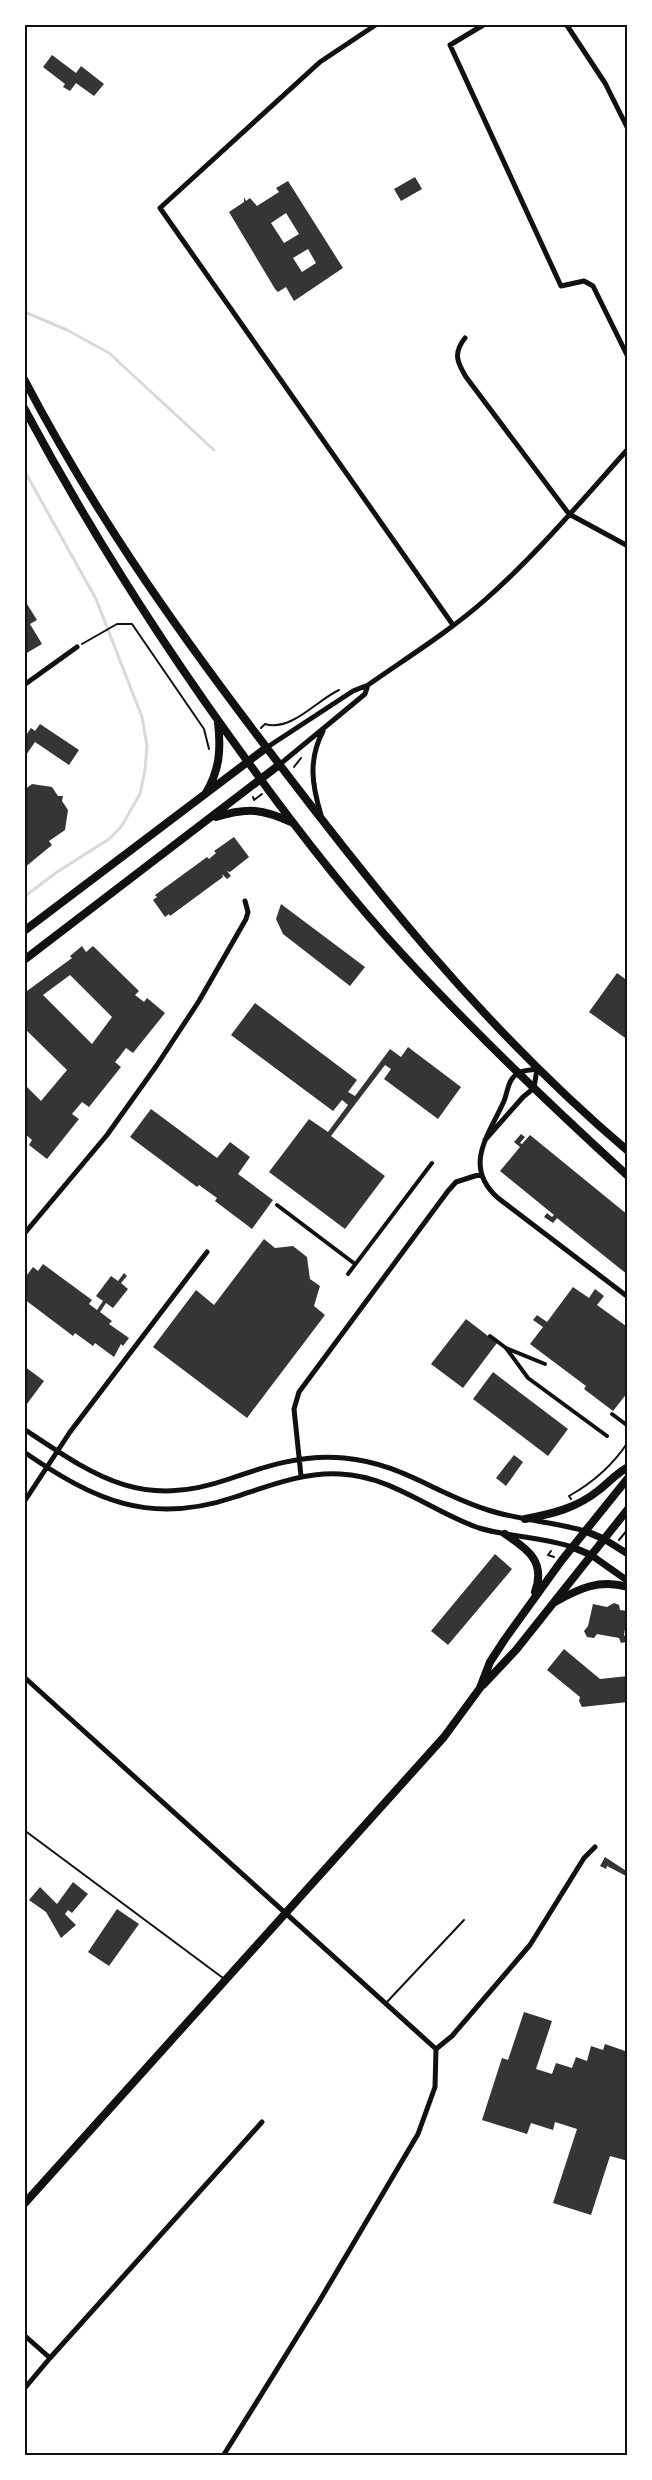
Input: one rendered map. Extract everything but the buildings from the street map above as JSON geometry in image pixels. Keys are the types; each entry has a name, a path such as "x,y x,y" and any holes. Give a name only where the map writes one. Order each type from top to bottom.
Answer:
{"main road":[{"path":"24,379 82,484 122,549 183,637 323,823 442,969 483,1015 537,1069 628,1151"},
{"path":"24,408 108,556 157,634 218,722 293,823 403,954 518,1073 628,1176"},
{"path":"204,797 215,776 219,762 218,722"},
{"path":"24,931 266,748"},
{"path":"24,960 279,765"},
{"path":"209,819 248,809 268,812 293,823"},
{"path":"525,1519 574,1506 598,1491 617,1473 628,1467"},
{"path":"480,1688 490,1662 532,1602 572,1547 628,1478"},
{"path":"24,2204 444,1737 480,1688 516,1650 628,1509"},
{"path":"505,1534 525,1548 537,1565 539,1581 532,1602"},
{"path":"551,1605 590,1585 610,1583 628,1587"}],"street":[{"path":"377,24 320,62 160,208 453,625"},
{"path":"485,24 450,45 561,286 584,280 593,286 628,357"},
{"path":"566,24 605,83 628,129"},
{"path":"465,338 456,357 466,377 569,514 628,546"},
{"path":"266,748 353,691 368,685 453,625 502,585 628,449"},
{"path":"24,685 77,646"},
{"path":"279,765 364,694 368,685"},
{"path":"323,823 314,792 312,771 315,747 325,727"},
{"path":"24,1234 107,1135 185,1023 246,919 248,912 244,901"},
{"path":"485,1140 534,1088 537,1069 518,1073 509,1083 505,1098 485,1140 480,1154 481,1174 489,1189 498,1198 628,1297"},
{"path":"348,1274 432,1163"},
{"path":"301,1476 294,1409 299,1392 448,1191 456,1182 481,1174"},
{"path":"277,1205 355,1264"},
{"path":"382,1215 388,1220"},
{"path":"24,1502 58,1451 207,1252"},
{"path":"490,1336 506,1348 544,1364"},
{"path":"506,1348 526,1380 607,1436"},
{"path":"612,1414 628,1426"},
{"path":"24,1429 110,1481 136,1489 155,1491 182,1491 206,1486 272,1464 300,1459 335,1457 375,1463 421,1479 468,1503 525,1519 585,1531 604,1539 628,1554"},
{"path":"24,1452 86,1490 107,1500 135,1507 162,1510 185,1510 212,1505 301,1476 342,1474 377,1481 462,1521 505,1534 558,1542 572,1547 591,1555 628,1581"},
{"path":"24,1677 436,2049 435,2087 418,2134 320,2300 223,2456"},
{"path":"436,2049 452,2036 530,1945 584,1858 595,1847"},
{"path":"24,2389 262,2122"},
{"path":"24,2334 50,2358"}],"lane":[{"path":"24,1830 225,1980"},
{"path":"386,2003 464,1920"}],"path":[{"path":"77,646 117,624 132,624 204,729 210,756"},
{"path":"256,735 265,724 272,726 287,723 338,690"},
{"path":"250,788 254,800"},
{"path":"569,1496 591,1483 615,1460 628,1442"},
{"path":"615,1545 628,1529"},
{"path":"548,1555 553,1549"}],"waterway":[{"path":"27,313 67,330 109,353 214,450"},
{"path":"24,470 96,599 142,717 147,746 140,794 121,827 109,839 57,872 24,897"}]}
